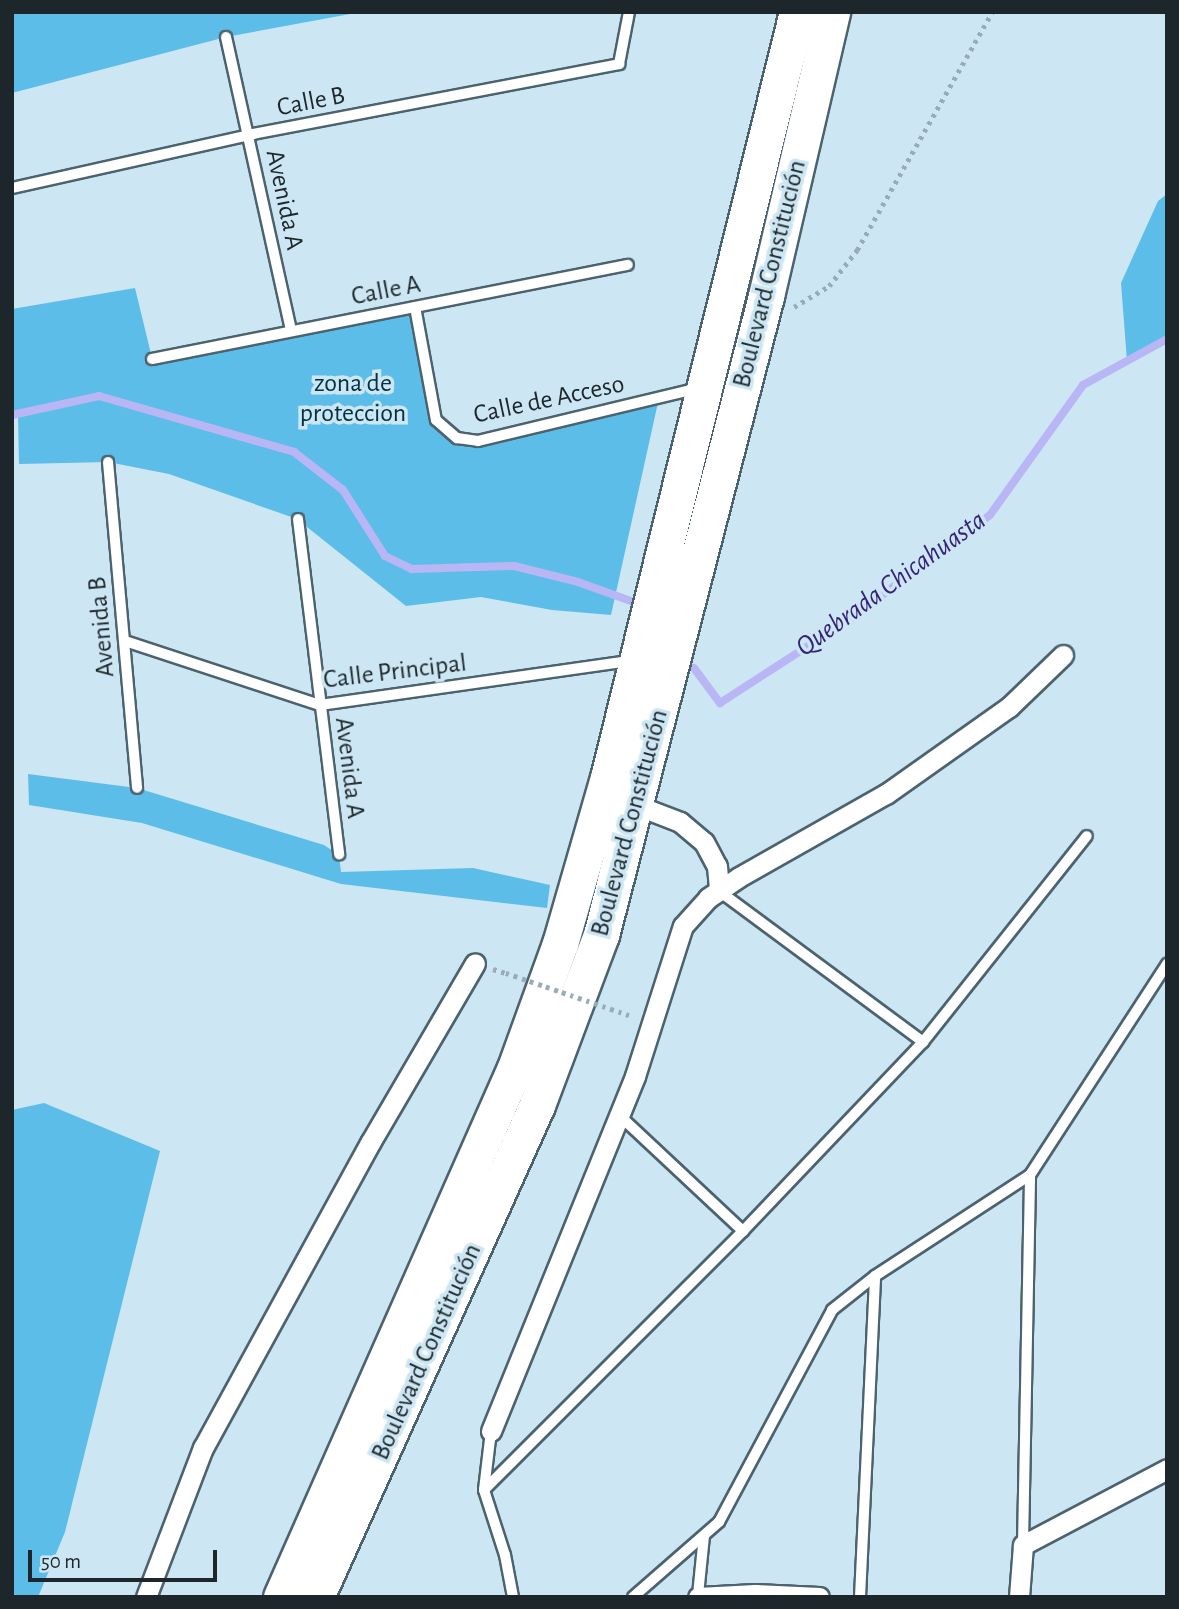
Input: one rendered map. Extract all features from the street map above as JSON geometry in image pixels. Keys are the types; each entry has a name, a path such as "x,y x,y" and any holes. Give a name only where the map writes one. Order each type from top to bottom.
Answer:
{"highway":[{"name":"Boulevard Constitución","path":"281,1597 515,1068 560,944 608,778 797,12"},
{"name":"Boulevard Constitución","path":"316,1597 537,1105 601,935 758,327 832,12"}],"street":[{"path":"491,1431 635,1076 683,926 719,891 886,794 1009,707 1063,655"},
{"path":"635,805 680,822 704,842 716,866 719,891"},
{"path":"146,1597 203,1448 370,1143 475,963"},
{"path":"1019,1597 1023,1545 1167,1469"},
{"path":"698,1596 819,1597"}],"lane":[{"name":"Calle B","path":"12,188 248,135 619,64 629,12"},
{"name":"Avenida A","path":"226,37 291,331"},
{"name":"Calle A","path":"152,359 628,265"},
{"name":"Calle de Acceso","path":"415,307 436,420 457,438 478,441 705,386"},
{"name":"Avenida B","path":"108,462 137,788"},
{"name":"Avenida A","path":"298,519 339,855"},
{"name":"Calle Principal","path":"125,641 320,705 637,660"},
{"path":"484,1490 743,1231 923,1042 1087,836"},
{"path":"719,891 923,1042"},
{"path":"633,1597 719,1522 832,1310 875,1276 1030,1175 1167,964"},
{"path":"619,1115 743,1231"},
{"path":"1023,1545 1030,1175"},
{"path":"860,1597 875,1276"},
{"path":"491,1431 484,1490 505,1555 513,1597"},
{"path":"698,1596 704,1536"}],"path":[{"path":"758,327 829,286 857,250 943,104 992,12"},
{"path":"506,973 629,1015"}],"green space":[{"path":"12,12 361,12 226,37 12,93"},
{"path":"1167,194 1167,339 1127,361 1121,283 1158,201"},
{"name":"zona de proteccion","path":"135,288 152,358 415,307 436,420 457,438 478,441 659,398 611,615 552,610 481,597 406,606 297,519 169,474 108,462 19,464 18,416 12,415 12,309"},
{"path":"28,774 137,788 324,845 339,855 341,872 473,868 550,885 547,908 341,884 142,823 29,805"},
{"path":"44,1103 160,1151 65,1532 38,1597 12,1597 12,1110"}],"waterway":[{"name":"Quebrada Chicahuasta","path":"694,668 720,703 850,619 990,515 1083,385 1167,339"},
{"name":"Quebrada Chicahuasta","path":"12,415 99,396 294,452 343,490 385,556 412,569 514,566 578,582 642,605"}]}
